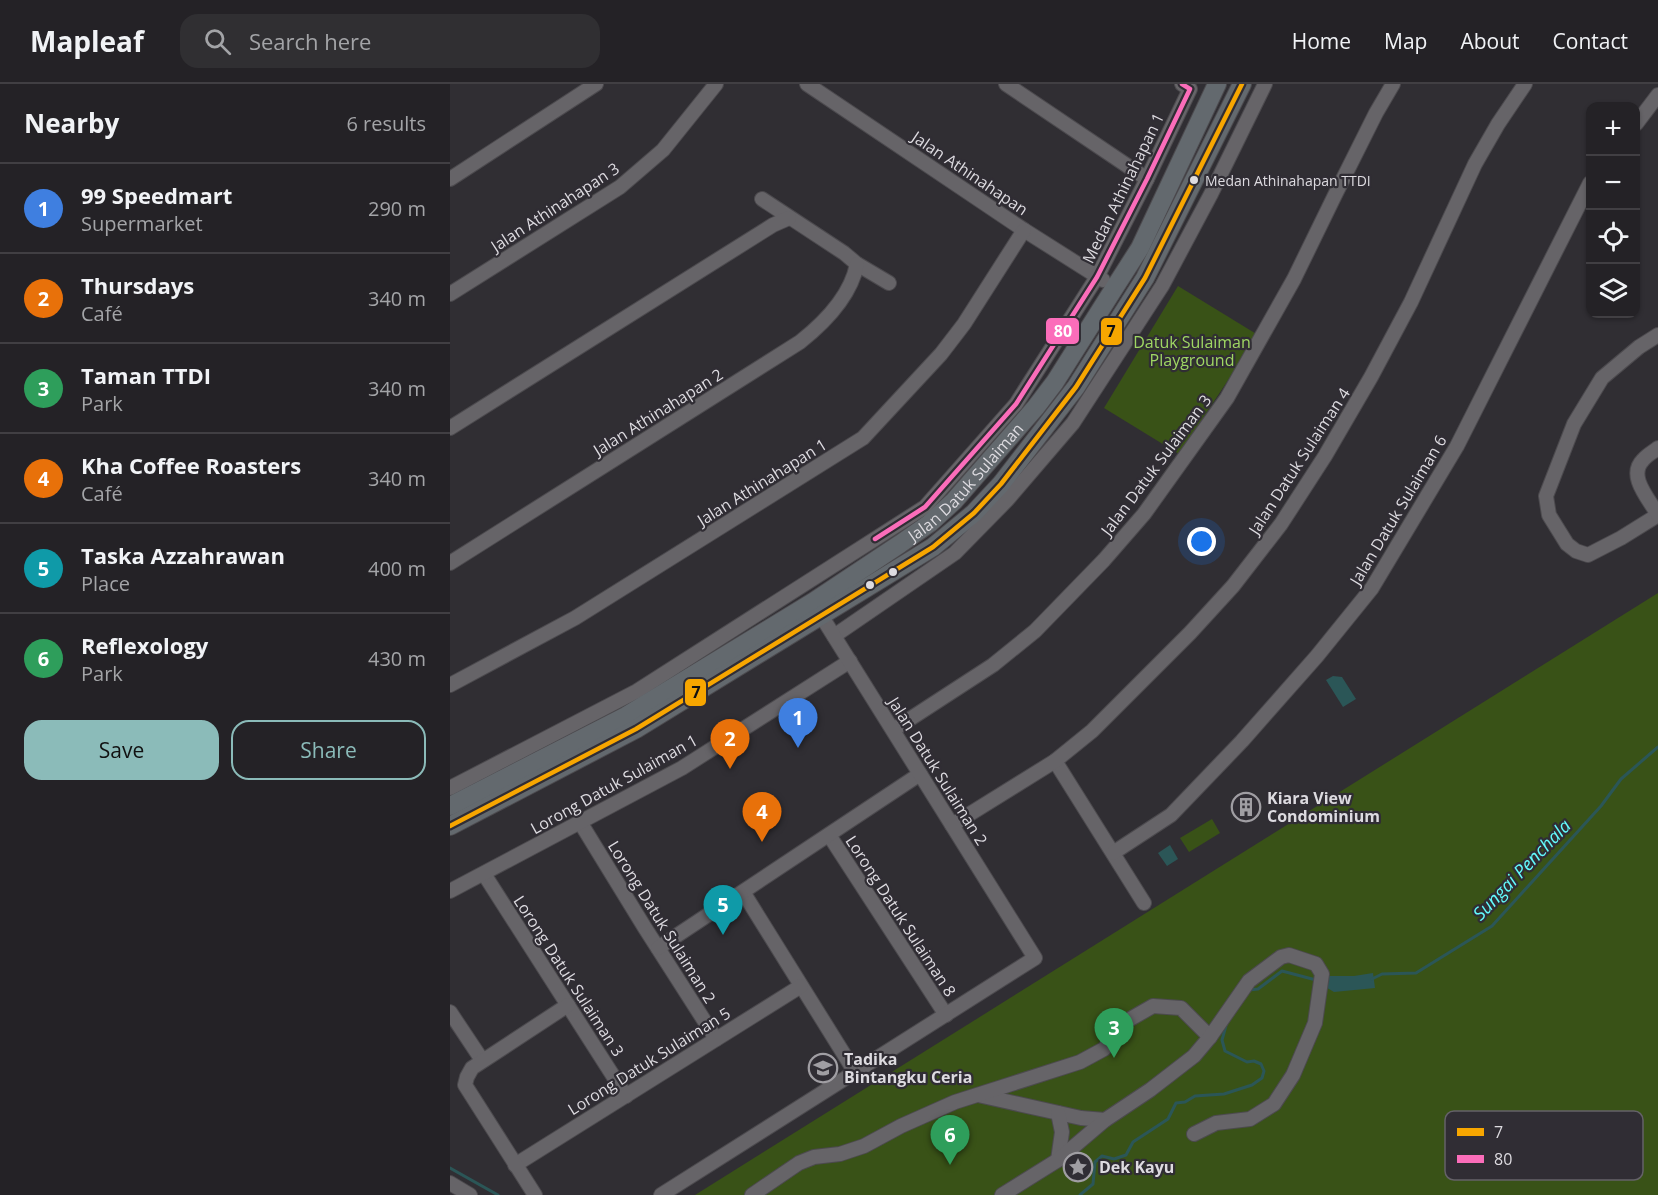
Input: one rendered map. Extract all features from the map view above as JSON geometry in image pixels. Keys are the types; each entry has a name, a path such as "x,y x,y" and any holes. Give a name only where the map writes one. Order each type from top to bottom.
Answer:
{"main road":[{"name":"Jalan Datuk Sulaiman","path":"450,826 636,729 817,609 930,523 954,501 1055,382 1140,248 1217,84"},
{"name":"Jalan Datuk Sulaiman","path":"450,806 568,737 626,716 933,547 974,513 1001,484 1076,387 1145,278 1242,84"},
{"path":"995,454 996,469 1000,471 1006,469 1034,442"}],"street":[{"path":"450,179 596,84"},
{"name":"Jalan Athinahapan 3","path":"450,294 620,187 663,150 716,84"},
{"name":"Jalan Athinahapan","path":"807,84 1024,230 1115,287"},
{"path":"1006,84 1147,179"},
{"name":"Medan Athinahapan 1","path":"1097,277 1190,89 1182,84"},
{"path":"834,636 955,553 1006,500 1073,423 1162,286 1211,194 1265,84"},
{"name":"Jalan Datuk Sulaiman 3","path":"892,730 993,665 1035,631 1089,576 1144,514 1227,398 1294,279 1376,113 1393,84"},
{"name":"Jalan Datuk Sulaiman 4","path":"952,825 1055,761 1092,731 1190,633 1233,586 1281,524 1371,377 1411,302 1475,164 1525,84"},
{"path":"1640,118 1658,95"},
{"name":"Jalan Datuk Sulaiman 6","path":"1113,853 1171,816 1311,664 1372,588 1457,446 1586,191"},
{"path":"762,199 857,264 889,283"},
{"path":"450,428 774,225 789,218"},
{"name":"Jalan Athinahapan 1","path":"450,685 575,618 863,438 941,354 964,324 1024,230"},
{"path":"1119,234 1128,244 1140,248"},
{"name":"Jalan Athinahapan 2","path":"450,563 800,342 812,333 840,301 849,287 857,264"},
{"name":"Jalan Datuk Sulaiman","path":"450,788 568,737 925,507 1016,404 1097,277"},
{"path":"1658,335 1639,347 1602,378 1574,424 1546,496 1549,515 1568,544 1576,551 1588,555 1658,515 1636,478 1637,469 1642,460 1658,448"},
{"name":"Jalan Datuk Sulaiman 2","path":"817,609 1035,958 946,1015"},
{"name":"Lorong Datuk Sulaiman 1","path":"450,891 682,768 850,662"},
{"path":"1055,761 1144,903"},
{"path":"658,948 920,774"},
{"name":"Lorong Datuk Sulaiman 2","path":"580,822 716,1039"},
{"name":"Lorong Datuk Sulaiman 8","path":"829,835 946,1015"},
{"name":"Lorong Datuk Sulaiman 3","path":"484,874 626,1096"},
{"path":"743,892 855,1072"},
{"path":"1002,1195 1058,1160 1105,1120 1150,1090 1194,1056 1249,981 1281,957 1288,955 1316,964 1322,979 1315,1023 1293,1075 1274,1104 1250,1119 1216,1123 1194,1134"},
{"name":"Lorong Datuk Sulaiman 5","path":"515,1165 801,986"},
{"path":"534,1195 465,1085 472,1068 482,1060 568,1005"},
{"path":"752,1195 800,1163 814,1157 840,1154 864,1146 901,1126 955,1102 1080,1062 1104,1049 1125,1022 1153,1006 1181,1008 1210,1037"},
{"path":"450,1012 482,1060"},
{"path":"661,1195 946,1015"},
{"path":"977,1095 1081,1118 1105,1120"},
{"path":"1058,1113 1062,1132 1058,1160"},
{"path":"450,1184 470,1195"}],"green space":[{"name":"Datuk Sulaiman Playground","path":"1178,286 1258,335 1179,454 1104,408"},
{"path":"1658,593 1658,1195 695,1195"},
{"path":"1212,819 1220,833 1189,852 1180,838"}],"water":[{"path":"1333,676 1342,677 1356,699 1343,707 1326,680"},
{"path":"1170,845 1178,859 1167,866 1158,853"},
{"path":"1373,973 1375,988 1334,992 1324,986 1325,976 1354,976"}],"waterway":[{"name":"Sungai Penchala","path":"1372,979 1382,974 1416,973 1492,926 1601,806 1621,779 1658,747"},
{"name":"Sungai Penchala","path":"1249,990 1258,989 1282,971 1316,980"},
{"name":"Sungai Penchala","path":"1080,1195 1093,1184 1095,1162 1102,1156 1114,1159 1126,1155 1133,1142 1168,1119 1176,1103 1185,1102 1195,1096 1224,1094 1252,1085 1262,1078 1264,1071 1261,1064 1254,1061 1247,1062 1225,1051 1222,1040 1227,1022"},
{"name":"Sungai Penchala","path":"450,1168 498,1195"}],"transit line":[{"name":"80","path":"875,539 925,507 1016,404 1097,277 1190,89 1182,84"},
{"name":"7","path":"450,826 636,729 933,547 974,513 1001,484 1076,387 1145,278 1242,84"}],"place":[{"name":"Medan Athinahapan TTDI","path":"1194,180"},
{"name":"99 Speedmart","path":"798,748"},
{"name":"Thursdays","path":"730,769"},
{"name":"Kiara View Condominium","path":"1246,807"},
{"name":"Kha Coffee Roasters","path":"762,842"},
{"name":"Taska Azzahrawan","path":"723,935"},
{"name":"Taman TTDI","path":"1114,1058"},
{"name":"Tadika Bintangku Ceria","path":"823,1068"},
{"name":"Reflexology","path":"950,1165"},
{"name":"Dek Kayu","path":"1078,1167"}]}
